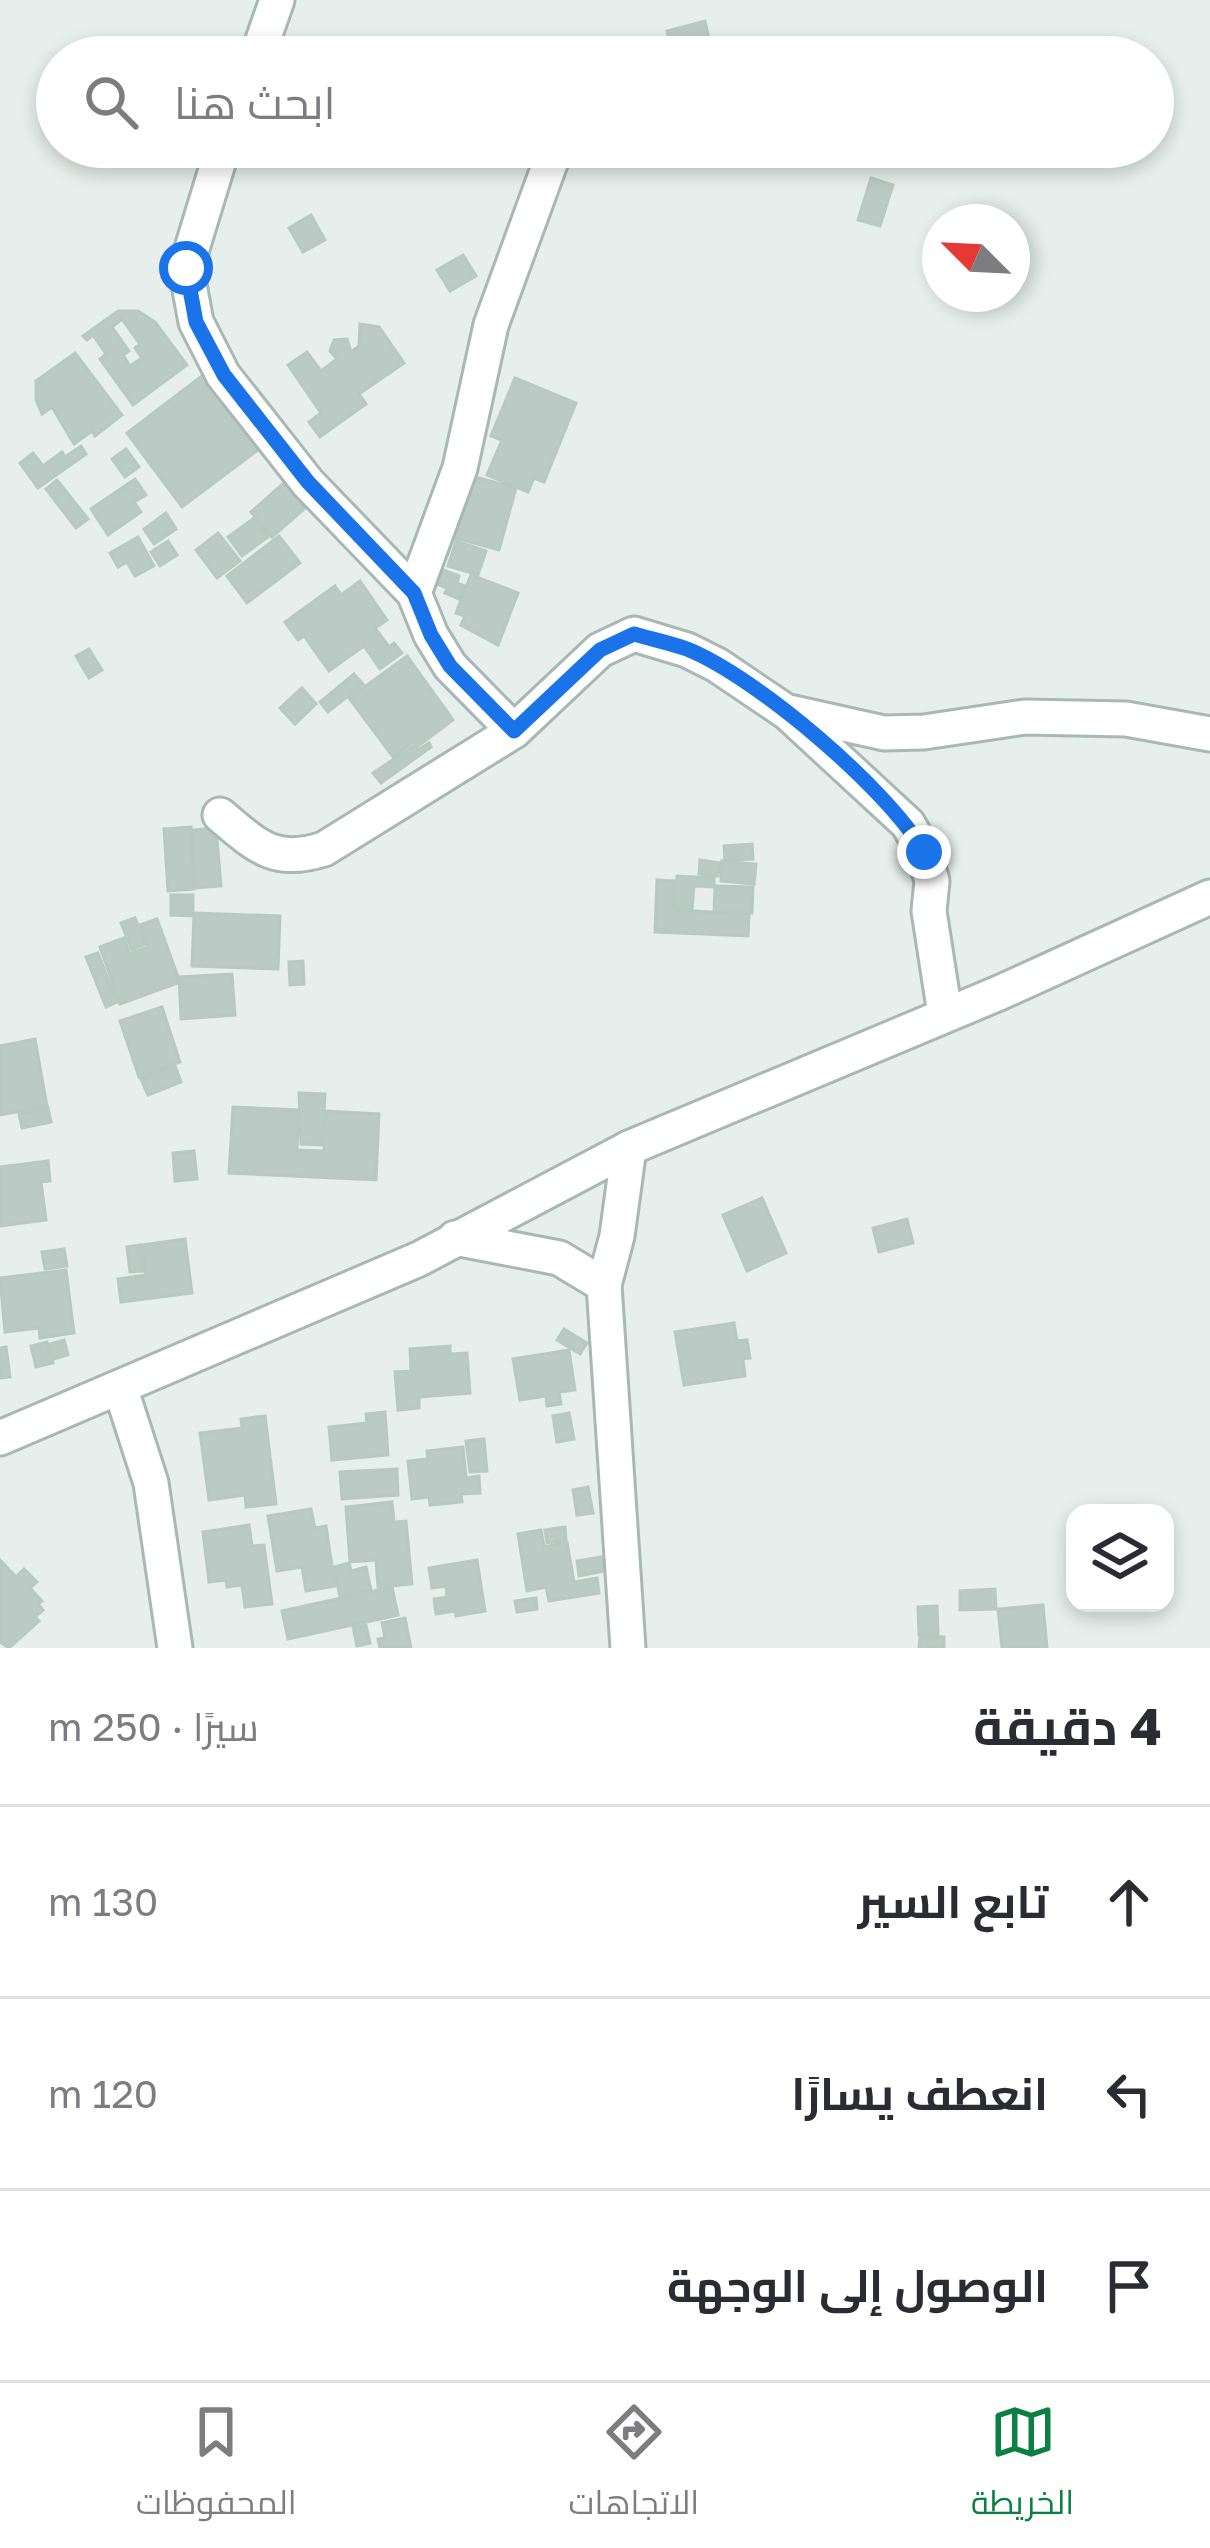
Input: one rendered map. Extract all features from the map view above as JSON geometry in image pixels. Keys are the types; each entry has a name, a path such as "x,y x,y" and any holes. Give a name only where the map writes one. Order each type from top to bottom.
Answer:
{"street":[{"path":"264,36 277,0"},
{"path":"217,168 186,268 196,322 224,375 308,482 414,593 450,666 514,731"},
{"path":"414,593 460,468 491,325 548,168"},
{"path":"220,815 260,848 287,857 324,849 514,731 600,650 634,634 702,657 785,710 908,824 924,852 932,881 929,911 945,1014"},
{"path":"785,710 884,733 1025,717 1126,719 1210,734"},
{"path":"0,1438 419,1258 629,1148 1210,897"},
{"path":"628,1648 604,1285 629,1148"},
{"path":"455,1238 559,1258 604,1285"},
{"path":"120,1387 151,1483 175,1648"}],"building":[{"path":"705,21 708,36 668,36 667,31"},
{"path":"871,178 893,185 880,226 858,220"},
{"path":"311,215 325,240 303,252 289,228"},
{"path":"463,255 476,276 450,291 437,270"},
{"path":"118,311 138,311 155,322 187,365 133,405 100,359 106,354 93,335 87,340 83,336","holes":["122,319 140,344 135,348 142,358 130,366 123,355 129,351 112,327"]},
{"path":"360,324 379,327 404,363 359,394 366,404 320,437 309,422 321,413 288,365 307,352 321,371 337,359 330,351 334,340 347,339 351,352 359,346"},
{"path":"75,353 122,415 95,436 92,431 74,444 52,407 42,414 36,381"},
{"path":"203,375 259,449 182,507 127,433"},
{"path":"515,378 576,403 544,482 534,478 528,492 487,475 502,440 491,436"},
{"path":"81,446 86,454 38,488 20,463 33,453 43,466"},
{"path":"126,449 139,467 125,477 112,459"},
{"path":"471,476 516,488 499,550 455,538"},
{"path":"135,479 146,495 134,502 141,512 108,535 91,509"},
{"path":"57,480 88,519 76,528 46,489"},
{"path":"284,483 305,508 272,537 251,512"},
{"path":"166,513 176,529 154,544 144,529"},
{"path":"254,518 268,537 242,556 228,537"},
{"path":"218,533 240,561 217,578 196,550"},
{"path":"279,536 300,563 247,603 227,576"},
{"path":"138,537 154,566 135,576 127,562 118,567 110,553"},
{"path":"168,541 177,555 160,566 151,552"},
{"path":"456,541 486,551 478,575 448,566"},
{"path":"443,570 459,576 457,583 465,586 459,599 437,584"},
{"path":"471,575 518,593 498,645 461,625 465,616 456,613"},
{"path":"360,581 387,620 375,628 389,647 394,643 402,653 380,669 364,646 329,671 304,636 298,640 285,622 335,586 341,595"},
{"path":"89,649 102,670 89,678 76,656"},
{"path":"407,656 453,720 418,746 415,741 393,757 349,698"},
{"path":"354,674 363,684 328,712 320,702"},
{"path":"302,688 316,704 295,724 280,708"},
{"path":"429,743 431,747 381,783 373,773 415,745 418,750"},
{"path":"191,827 194,889 168,891 164,829"},
{"path":"216,828 221,886 196,888 191,830"},
{"path":"752,844 753,859 725,860 724,846"},
{"path":"700,860 720,863 718,876 699,874"},
{"path":"722,861 756,864 754,884 721,881"},
{"path":"677,876 714,878 714,887 694,886 692,909 675,908"},
{"path":"657,880 674,881 673,910 749,914 748,936 655,932"},
{"path":"715,886 753,887 752,913 714,912"},
{"path":"171,895 193,895 193,916 171,915"},
{"path":"194,913 280,916 278,969 192,966"},
{"path":"135,918 146,944 132,950 121,923"},
{"path":"157,919 180,982 120,1004 100,947 124,938 130,954 148,947 140,925"},
{"path":"98,953 117,1002 106,1007 86,957"},
{"path":"303,961 304,984 290,985 289,962"},
{"path":"232,974 235,1015 181,1019 179,977"},
{"path":"162,1007 180,1062 139,1077 120,1021"},
{"path":"35,1039 47,1106 0,1115 0,1046"},
{"path":"175,1066 181,1082 148,1095 141,1079"},
{"path":"299,1093 325,1094 322,1145 301,1144"},
{"path":"233,1107 299,1110 297,1150 324,1151 326,1111 379,1114 376,1180 229,1173"},
{"path":"48,1108 51,1122 22,1128 19,1114"},
{"path":"194,1151 197,1179 175,1181 173,1153"},
{"path":"48,1161 50,1181 41,1182 46,1220 0,1226 0,1167"},
{"path":"762,1198 786,1253 747,1271 723,1215"},
{"path":"907,1219 913,1243 879,1252 873,1228"},
{"path":"185,1239 192,1293 121,1302 118,1279 146,1275 142,1245"},
{"path":"140,1245 143,1271 130,1272 127,1247"},
{"path":"64,1249 67,1266 45,1269 42,1252"},
{"path":"66,1270 74,1333 40,1338 39,1328 5,1332 0,1278"},
{"path":"734,1323 737,1341 747,1340 750,1358 743,1359 745,1376 684,1385 675,1332"},
{"path":"564,1329 587,1343 580,1354 557,1340"},
{"path":"64,1340 68,1355 54,1359 50,1344"},
{"path":"47,1342 53,1363 36,1367 31,1346"},
{"path":"450,1346 450,1354 467,1353 470,1393 419,1397 419,1408 398,1410 395,1372 411,1371 410,1349"},
{"path":"6,1347 10,1377 0,1378 0,1348"},
{"path":"569,1350 575,1390 559,1392 561,1404 547,1406 546,1396 520,1400 513,1359"},
{"path":"385,1412 388,1455 332,1460 329,1427 367,1423 366,1414"},
{"path":"569,1413 574,1439 557,1442 553,1416"},
{"path":"265,1416 276,1504 246,1507 245,1495 209,1500 200,1433 242,1428 241,1419"},
{"path":"484,1439 487,1471 470,1472 466,1441"},
{"path":"463,1447 466,1478 479,1476 480,1493 461,1494 462,1502 430,1505 429,1497 412,1499 408,1461 428,1459 427,1451"},
{"path":"397,1469 398,1495 342,1499 340,1472"},
{"path":"588,1487 593,1513 577,1515 573,1490"},
{"path":"392,1502 394,1522 406,1521 412,1584 378,1587 376,1560 350,1562 346,1507"},
{"path":"311,1509 315,1528 326,1526 335,1586 306,1591 302,1567 277,1571 268,1516"},
{"path":"249,1525 252,1546 264,1545 272,1604 245,1607 242,1585 209,1582 203,1532"},
{"path":"565,1527 566,1540 547,1543 545,1530"},
{"path":"541,1530 544,1547 567,1542 574,1582 597,1578 599,1593 549,1601 546,1587 527,1591 518,1534"},
{"path":"607,1556 609,1570 579,1576 577,1561"},
{"path":"477,1560 485,1611 436,1614 434,1599 447,1597 446,1586 432,1588 429,1568"},
{"path":"1,1561 16,1577 24,1569 37,1582 30,1588 42,1601 38,1604 43,1610 35,1617 39,1621 9,1648 0,1642"},
{"path":"349,1563 351,1571 366,1567 371,1590 340,1597 334,1567"},
{"path":"392,1587 398,1615 288,1639 282,1611"},
{"path":"995,1589 996,1609 960,1610 960,1591"},
{"path":"536,1598 537,1609 517,1612 515,1601"},
{"path":"1043,1605 1047,1648 1002,1648 998,1609"},
{"path":"937,1606 938,1634 919,1635 918,1607"},
{"path":"405,1618 411,1648 380,1648 378,1639 385,1638 382,1623"},
{"path":"366,1625 370,1643 357,1646 353,1627"},
{"path":"920,1636 944,1637 944,1648 919,1648"}],"route":[{"path":"186,268 196,322 224,375 308,482 414,593 450,666 514,731 600,650 634,634 717,665 785,710 908,824 924,852"}]}
